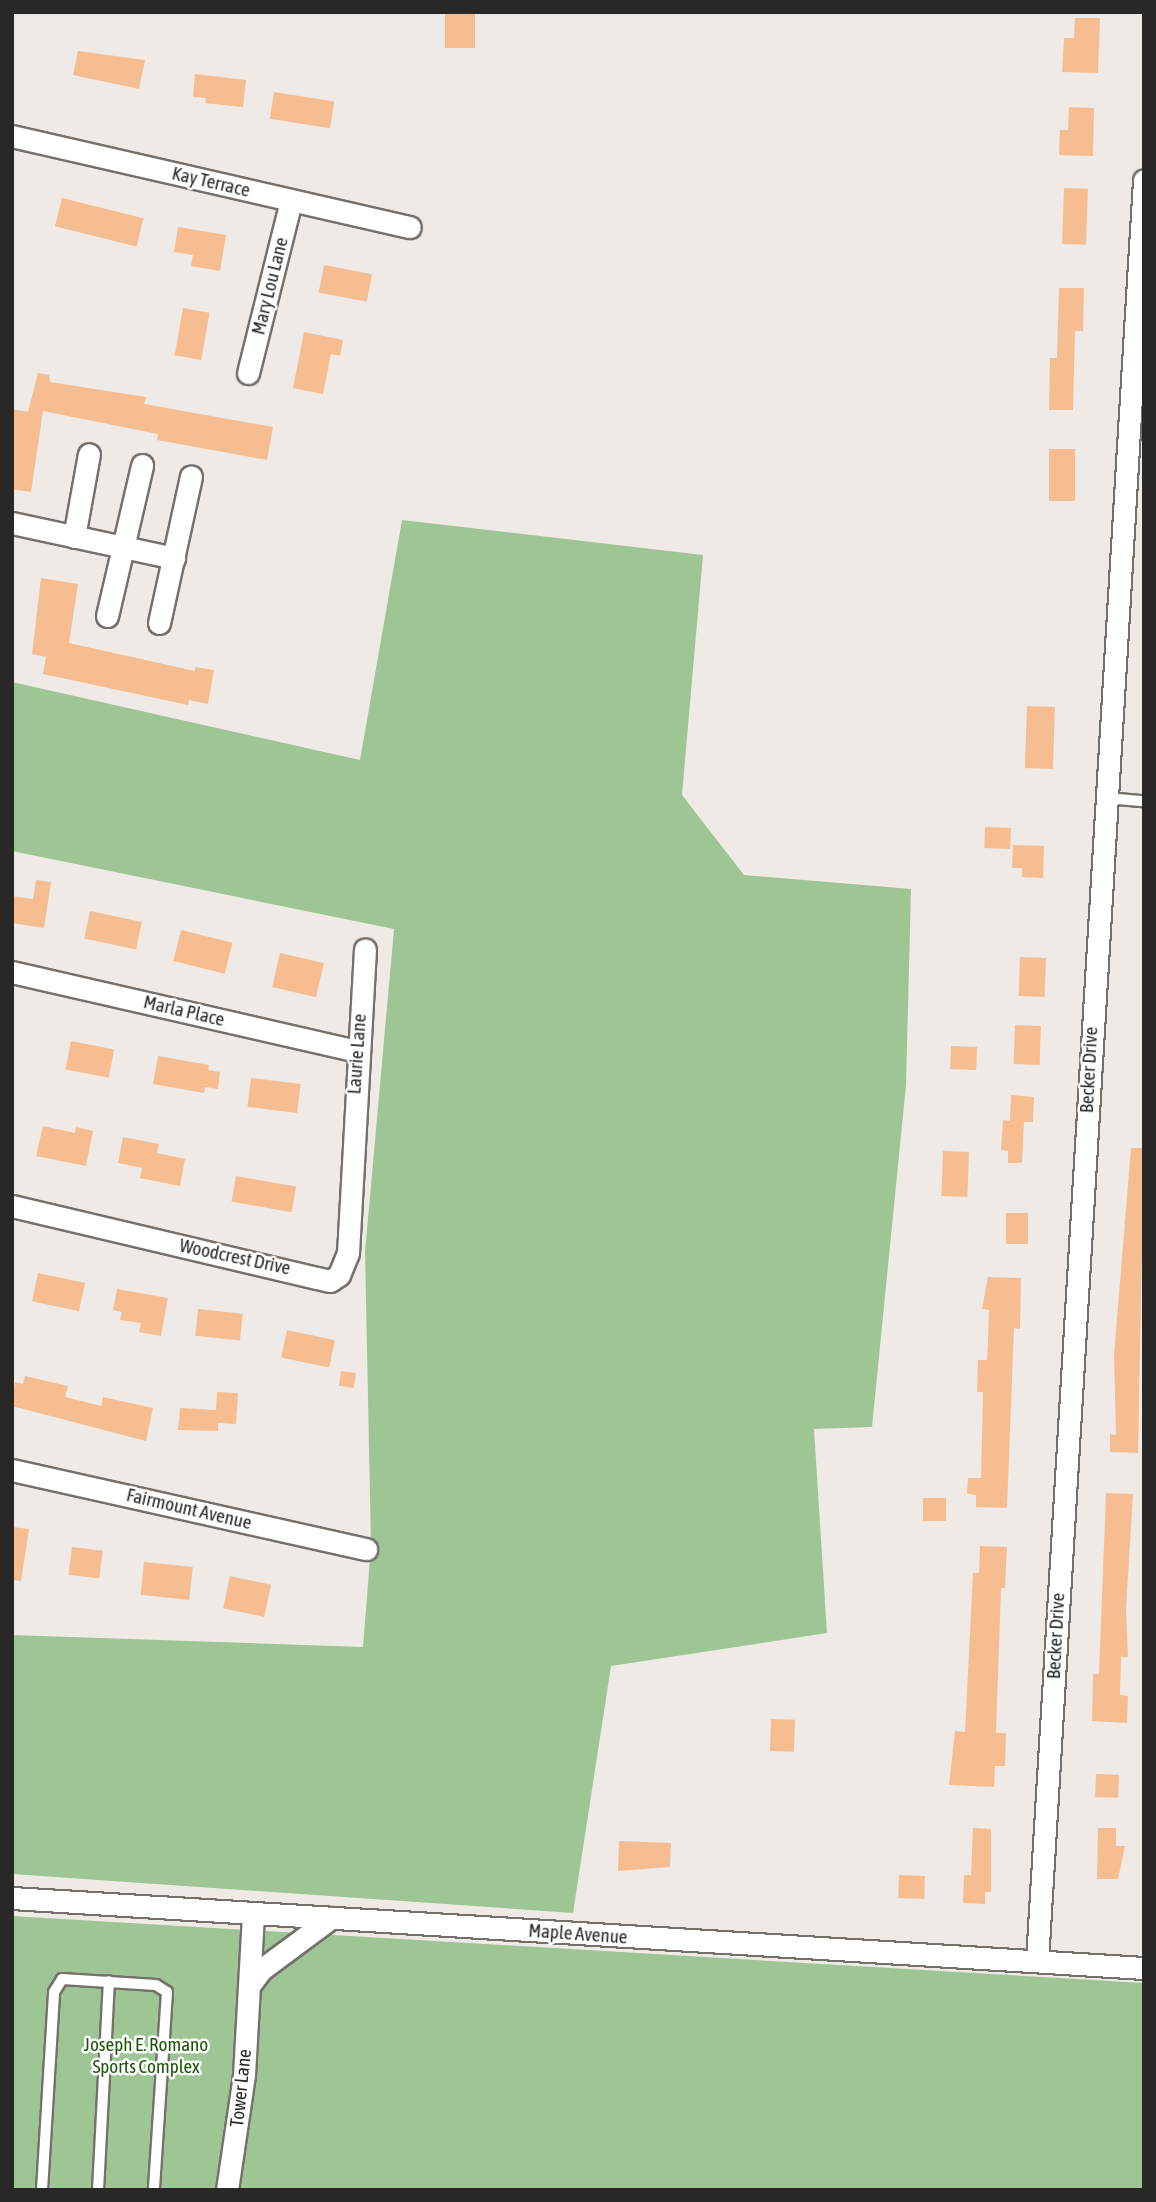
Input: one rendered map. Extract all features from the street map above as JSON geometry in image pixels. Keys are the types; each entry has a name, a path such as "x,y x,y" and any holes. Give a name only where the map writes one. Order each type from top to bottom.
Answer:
{"street":[{"name":"Kay Terrace","path":"12,136 410,227"},
{"name":"Becker Drive","path":"1037,1961 1144,180"},
{"name":"Mary Lou Lane","path":"248,373 291,200"},
{"path":"74,537 89,454"},
{"path":"107,616 142,466"},
{"path":"159,623 191,476"},
{"path":"12,523 174,558"},
{"name":"Laurie Lane","path":"351,1158 365,949"},
{"name":"Marla Place","path":"12,972 357,1051"},
{"name":"Woodcrest Drive","path":"12,1206 330,1281 345,1268 348,1253 351,1158"},
{"name":"Fairmount Avenue","path":"12,1469 366,1549"},
{"name":"Maple Avenue","path":"12,1898 1144,1968"},
{"name":"Tower Lane","path":"227,2190 244,2076 253,1913"},
{"path":"249,1986 262,1969 331,1918"}],"lane":[{"path":"1106,798 1144,801"},
{"path":"42,2190 54,1992 62,1979 156,1985 167,1992 154,2190"},
{"path":"98,2190 109,1982"}],"green space":[{"path":"402,520 703,555 682,795 744,875 911,889 906,1085 872,1427 814,1429 827,1633 611,1666 573,1913 12,1874 12,1635 363,1647 371,1546 365,1252 394,929 12,851 12,682 360,760"},
{"name":"Joseph E. Romano Sports Complex","path":"12,1916 1144,1983 1144,2190 12,2190"}],"building":[{"path":"445,12 475,12 475,48 445,48"},
{"path":"1075,18 1100,18 1098,73 1062,72 1064,38 1074,38"},
{"path":"78,51 145,60 139,89 73,75"},
{"path":"195,74 246,80 243,107 205,103 206,98 193,97"},
{"path":"274,92 334,102 330,128 270,119"},
{"path":"1069,107 1094,108 1093,156 1059,155 1060,130 1068,130"},
{"path":"1064,188 1088,189 1086,245 1062,244"},
{"path":"62,198 144,218 136,246 55,226"},
{"path":"178,227 226,235 220,271 191,266 193,255 174,252"},
{"path":"324,265 372,274 367,302 319,292"},
{"path":"1059,288 1084,288 1083,331 1075,331 1073,410 1049,410 1050,358 1057,358"},
{"path":"183,308 210,313 201,360 175,355"},
{"path":"304,332 343,340 340,356 331,354 323,394 293,388"},
{"path":"38,373 49,375 50,382 146,397 144,404 273,427 267,460 157,440 158,434 43,411 31,492 12,489 12,409 28,412"},
{"path":"1049,449 1075,449 1075,501 1049,501"},
{"path":"41,578 78,584 69,643 195,671 195,667 214,670 208,704 189,700 188,705 43,674 46,657 32,654"},
{"path":"1027,706 1055,707 1053,769 1025,768"},
{"path":"985,827 1011,828 1010,849 984,848"},
{"path":"1013,845 1044,846 1043,878 1022,877 1022,868 1012,868"},
{"path":"36,880 51,882 44,928 12,923 12,896 33,899"},
{"path":"90,911 142,922 136,949 84,938"},
{"path":"181,930 232,943 225,974 173,961"},
{"path":"280,953 324,963 316,997 272,987"},
{"path":"1020,957 1046,958 1045,997 1019,996"},
{"path":"1015,1025 1041,1026 1040,1065 1014,1064"},
{"path":"71,1041 114,1049 109,1078 65,1069"},
{"path":"951,1046 977,1047 976,1070 950,1069"},
{"path":"158,1056 209,1065 208,1070 220,1072 218,1089 205,1087 204,1093 153,1084"},
{"path":"251,1078 301,1084 297,1113 247,1107"},
{"path":"1011,1095 1034,1097 1033,1122 1024,1122 1022,1163 1008,1163 1008,1151 1001,1150 1003,1120 1010,1121"},
{"path":"43,1126 75,1133 76,1127 93,1131 86,1166 36,1156"},
{"path":"123,1137 159,1144 157,1153 185,1159 180,1186 140,1178 142,1168 118,1163"},
{"path":"1131,1148 1144,1148 1138,1453 1110,1452 1110,1434 1116,1435 1114,1355"},
{"path":"943,1151 969,1152 967,1197 941,1196"},
{"path":"236,1176 296,1187 292,1212 231,1202"},
{"path":"1006,1213 1028,1213 1028,1244 1006,1244"},
{"path":"38,1273 85,1283 79,1311 32,1301"},
{"path":"988,1277 1021,1278 1020,1329 1014,1328 1007,1508 976,1507 976,1495 967,1494 968,1478 981,1478 983,1392 977,1392 978,1360 987,1360 989,1310 982,1309"},
{"path":"117,1289 168,1298 161,1336 139,1332 141,1323 120,1320 122,1312 113,1310"},
{"path":"198,1309 243,1314 240,1341 195,1336"},
{"path":"287,1330 335,1340 329,1368 281,1357"},
{"path":"341,1371 356,1373 354,1388 339,1386"},
{"path":"25,1376 68,1386 65,1397 101,1406 103,1397 153,1408 146,1441 12,1406 15,1382 23,1384"},
{"path":"217,1392 238,1393 236,1424 218,1423 218,1431 178,1430 180,1408 216,1410"},
{"path":"1106,1493 1133,1494 1126,1609 1128,1657 1121,1657 1120,1695 1128,1696 1127,1723 1092,1721 1093,1674 1099,1674"},
{"path":"923,1498 946,1498 946,1521 923,1521"},
{"path":"12,1527 29,1529 21,1581 12,1580"},
{"path":"980,1546 1007,1547 1005,1588 1001,1588 996,1733 1006,1733 1005,1766 995,1766 994,1787 949,1785 955,1731 965,1732 973,1573 979,1573"},
{"path":"72,1547 103,1551 99,1579 69,1575"},
{"path":"144,1562 193,1567 189,1600 141,1595"},
{"path":"230,1576 271,1585 264,1617 223,1608"},
{"path":"771,1719 795,1720 794,1752 770,1751"},
{"path":"1096,1774 1119,1775 1118,1798 1095,1797"},
{"path":"973,1828 991,1829 991,1892 985,1892 985,1904 963,1903 964,1875 971,1875"},
{"path":"1098,1828 1116,1828 1116,1846 1125,1846 1118,1879 1097,1879"},
{"path":"619,1841 671,1843 670,1867 618,1871"},
{"path":"899,1875 925,1876 924,1899 898,1898"}]}
